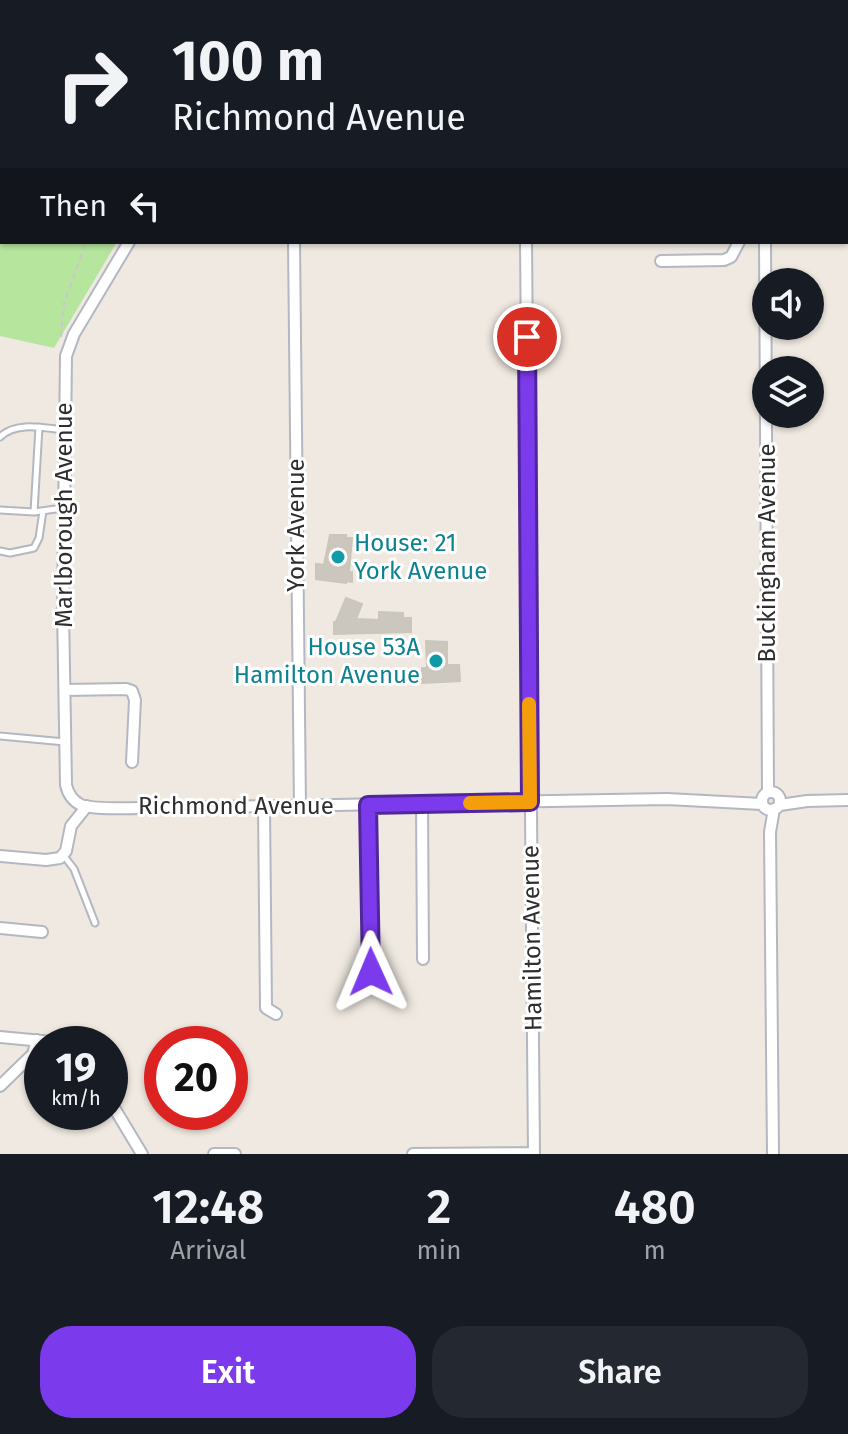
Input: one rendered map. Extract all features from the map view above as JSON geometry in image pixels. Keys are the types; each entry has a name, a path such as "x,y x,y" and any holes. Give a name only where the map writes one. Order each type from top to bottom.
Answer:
{"street":[{"name":"Marlborough Avenue","path":"82,804 68,793 66,785 66,356 74,334 128,244"},
{"name":"York Avenue","path":"294,244 300,807"},
{"name":"Hamilton Avenue","path":"526,244 534,1153"},
{"path":"661,261 724,260 731,257 738,244"},
{"name":"Buckingham Avenue","path":"765,244 773,1154"},
{"path":"65,690 132,691 135,700 132,762"},
{"name":"Richmond Avenue","path":"82,804 300,807 667,799 848,800"},
{"path":"0,856 46,860 64,855 71,826 82,804"},
{"path":"422,804 423,959"},
{"path":"264,807 266,1008 276,1014"},
{"path":"0,928 42,932"},
{"path":"0,1037 24,1039"},
{"path":"0,1086 24,1063"},
{"path":"128,1130 142,1154"},
{"path":"413,1154 534,1153"},
{"path":"214,1154 235,1154"}],"lane":[{"path":"34,512 39,427"},
{"path":"0,437 12,429 39,427 64,430"},
{"path":"0,510 34,512 64,508"},
{"path":"0,551 10,553 34,548 39,538 43,511"},
{"path":"0,736 66,742"},
{"path":"368,805 371,972"},
{"path":"64,855 74,869 95,923"}],"path":[{"path":"66,356 61,339 64,303 85,244"}],"green space":[{"path":"0,244 116,244 54,348 0,336"}],"building":[{"name":"House: 21 York Avenue","path":"330,535 352,538 349,572 352,572 352,582 316,579 316,564 324,565"},
{"path":"346,598 362,604 356,619 379,620 379,612 403,613 403,618 411,618 411,632 334,634 334,622"},
{"name":"House 53A Hamilton Avenue","path":"426,641 447,642 447,665 459,665 460,681 422,683 422,668 427,668"}],"slow traffic":[{"path":"470,803 530,802 529,704"}],"place":[{"name":"House: 21 York Avenue","path":"338,557"},
{"name":"House 53A Hamilton Avenue","path":"436,661"}],"route":[{"path":"371,972 368,805 530,802 527,337"}]}
